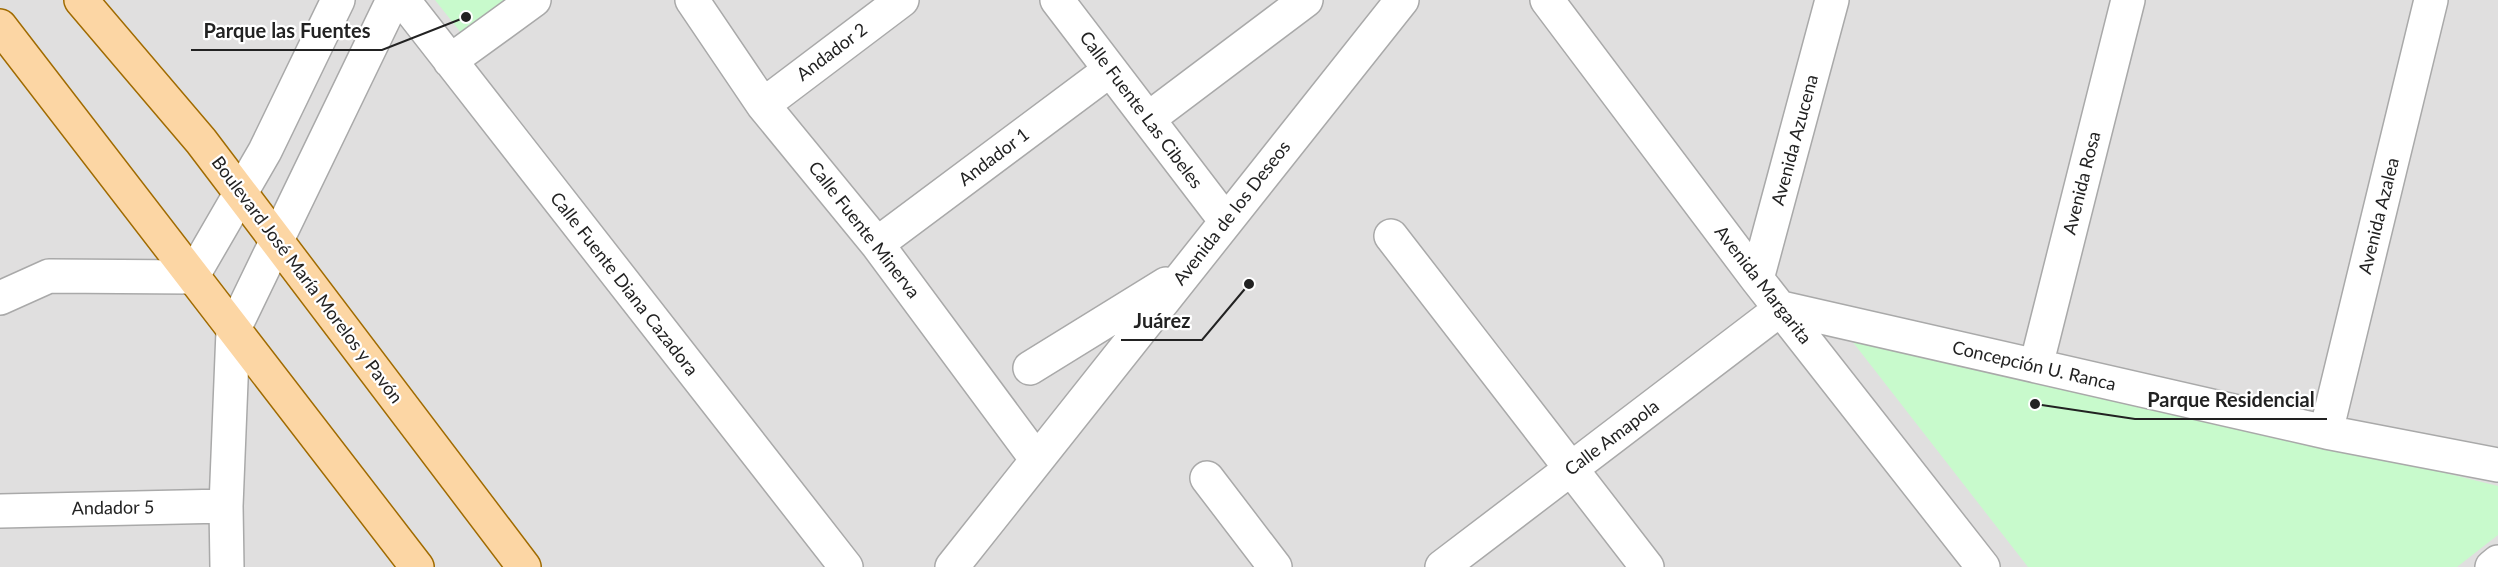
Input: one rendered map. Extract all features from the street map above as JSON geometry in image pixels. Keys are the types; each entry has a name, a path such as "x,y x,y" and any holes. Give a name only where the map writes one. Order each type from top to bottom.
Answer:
{"main road":[{"name":"Boulevard José María Morelos y Pavón","path":"81,0 201,141 241,192 524,567"},
{"path":"0,26 417,567"}],"street":[{"path":"0,298 49,276 192,277 265,150 338,0"},
{"path":"226,567 226,506 233,331 393,0"},
{"name":"Calle Fuente Diana Cazadora","path":"403,0 846,567"},
{"path":"450,61 534,0"},
{"name":"Calle Fuente Minerva","path":"692,0 763,105 878,244 1037,460"},
{"name":"Andador 2","path":"763,105 902,0"},
{"name":"Calle Fuente Las Cibeles","path":"1057,0 1225,220"},
{"path":"1148,120 1306,0"},
{"name":"Avenida de los Deseos","path":"952,567 1225,220 1402,0"},
{"name":"Avenida Margarita","path":"1547,0 1757,279 1983,567"},
{"name":"Avenida Azucena","path":"1757,279 1832,0"},
{"name":"Avenida Rosa","path":"2036,366 2128,0"},
{"name":"Avenida Azalea","path":"2326,432 2431,0"},
{"name":"Andador 1","path":"878,244 1110,70"},
{"path":"1391,236 1647,567"},
{"path":"1030,368 1186,271"},
{"name":"Concepción U. Ranca","path":"1782,308 2326,432 2498,465"},
{"name":"Calle Amapola","path":"1442,567 1782,308"},
{"path":"1207,478 1275,567"},
{"name":"Andador 5","path":"0,511 226,506"},
{"path":"2492,567 2498,562"}],"shaded area":[{"path":"0,0 2498,0 2498,567 0,567"}],"green space":[{"path":"435,0 507,0 462,34"},
{"path":"1838,323 2498,486 2498,535 2457,567 2028,567"}],"place":[{"name":"Parque las Fuentes","path":"466,17"},
{"name":"Juárez","path":"1249,284"},
{"name":"Parque Residencial","path":"2035,404"}]}
